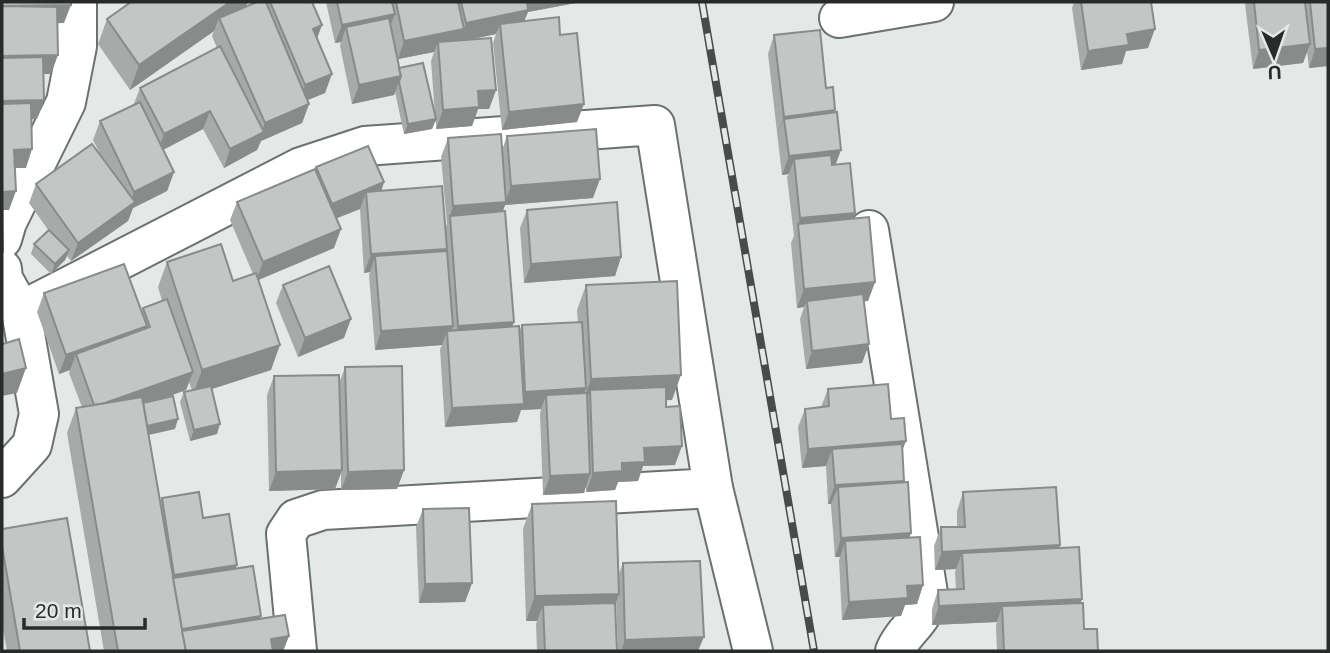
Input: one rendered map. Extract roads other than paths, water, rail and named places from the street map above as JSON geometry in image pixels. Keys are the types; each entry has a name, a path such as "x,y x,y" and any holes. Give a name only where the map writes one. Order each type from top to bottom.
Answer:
{"street":[{"path":"2,239 7,222 66,102 77,46 77,2"},
{"path":"839,18 933,2"},
{"path":"20,311 301,167 365,146 655,125 713,488 753,651"},
{"path":"869,230 928,593 922,617 899,642 895,651"},
{"path":"2,269 3,279 20,311 39,414 32,445 2,478"},
{"path":"297,651 286,534 289,526 305,514 369,506 713,488"}],"railway":[{"path":"702,2 814,651"}]}
